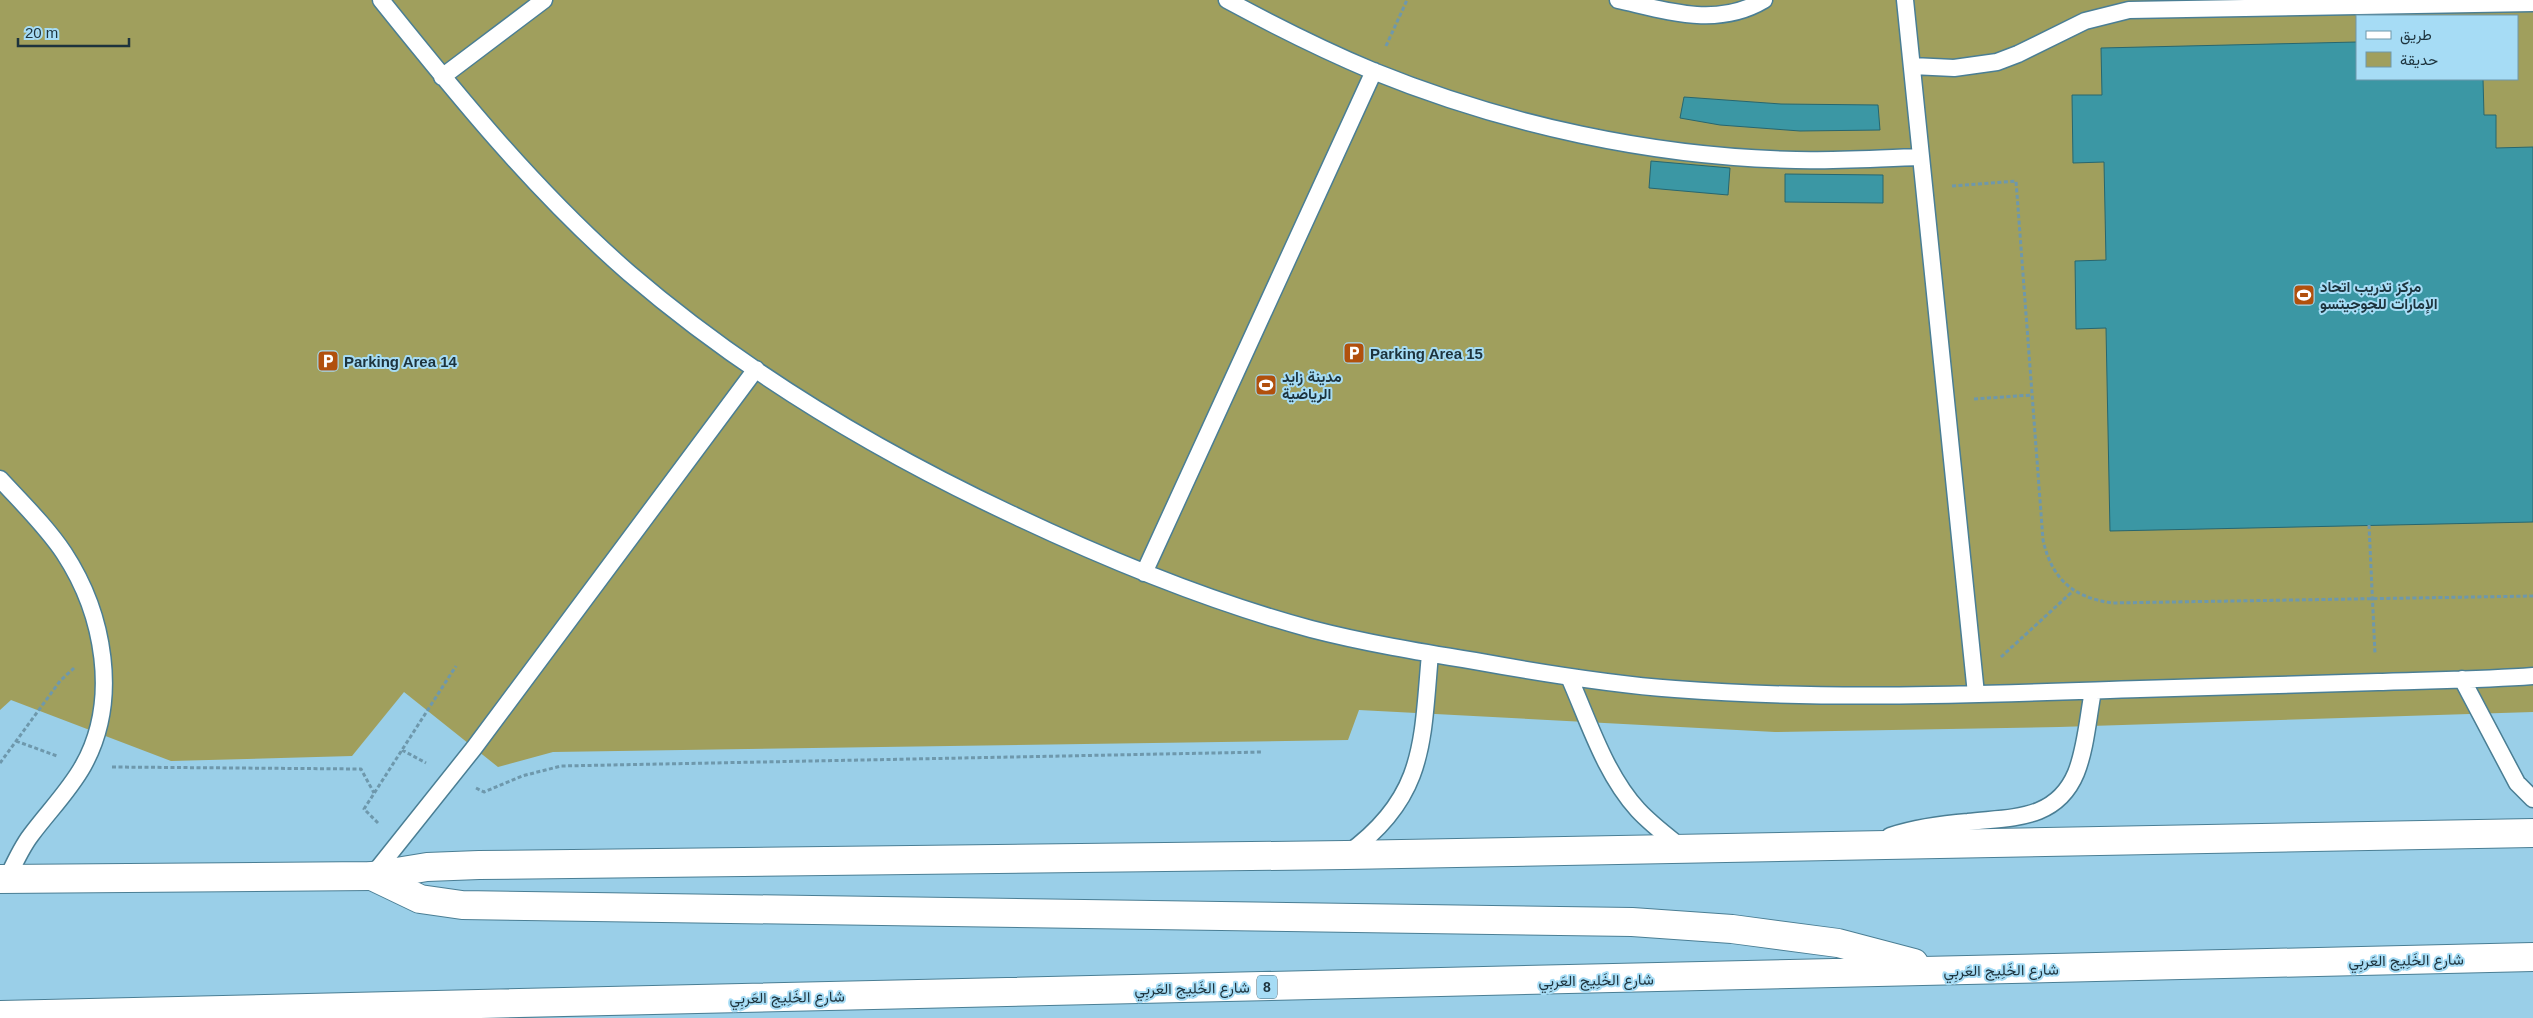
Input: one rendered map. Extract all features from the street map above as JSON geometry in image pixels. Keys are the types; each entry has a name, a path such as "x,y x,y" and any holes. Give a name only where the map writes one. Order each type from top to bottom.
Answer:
{"main road":[{"path":"4,879 372,876 428,867 479,865 1346,855 2533,833"},
{"path":"372,876 420,899 462,905 1632,922 1732,928 1838,944 1947,972"},
{"name":"شارع الخَلِيج العَربِي","path":"0,1014 1947,972 2533,957"}],"lane":[{"path":"381,0 442,77 512,159 588,235 669,306 756,369 830,417 906,461 1063,539 1144,573 1229,604 1315,630 1430,654 1569,677 1672,689 1756,694 1895,696 2533,676"},
{"path":"442,77 544,0"},
{"path":"1227,0 1294,36 1374,71 1491,112 1551,127 1629,143 1734,156 1796,160 1921,158"},
{"path":"1618,0 1705,17 1736,13 1764,0"},
{"path":"1905,0 1976,694"},
{"path":"1912,66 1954,68 1998,62 2085,21 2129,10 2533,3"},
{"path":"1144,573 1374,71"},
{"path":"372,876 451,775 756,369"},
{"path":"0,479 47,530 78,576 97,628 104,683 99,733 83,766 65,794 30,837 4,879"},
{"path":"1346,855 1369,838 1388,818 1404,796 1415,771 1422,744 1430,654"},
{"path":"1569,677 1619,785 1637,809 1658,830 1682,848"},
{"path":"2462,679 2516,784 2533,799"},
{"path":"1860,845 1896,834 1933,826 2011,819 2027,816 2042,809 2055,800 2075,774 2080,759 2093,691"}],"path":[{"path":"1374,71 1407,0"},
{"path":"1924,188 2016,181 2043,540 2048,560 2059,577 2074,591 2092,600 2112,603 2533,596"},
{"path":"1946,401 2032,395"},
{"path":"2369,525 2376,682"},
{"path":"1973,661 2000,658 2074,591"},
{"path":"0,763 69,672 90,659 102,656"},
{"path":"398,844 364,809 456,666"},
{"path":"16,741 83,766 361,769 374,793"},
{"path":"402,750 484,792 522,776 562,766 1263,752"}],"green space":[{"name":"مدينة زايد الرياضية","path":"0,0 2533,0 2533,712 2059,727 1775,732 1359,710 1348,740 553,752 498,767 404,692 352,756 171,761 11,700 0,710"}],"building":[{"name":"مركز تدريب اتحاد الإمارات للجوجيتسو","path":"2356,42 2356,80 2483,80 2484,115 2496,115 2496,148 2533,147 2533,522 2110,531 2106,328 2076,329 2075,261 2106,260 2104,162 2073,163 2072,95 2102,95 2101,48"},
{"path":"1684,97 1781,104 1878,105 1880,130 1800,131 1720,125 1680,118"},
{"path":"1651,161 1730,168 1728,195 1649,188"},
{"path":"1785,174 1883,175 1883,203 1785,202"}],"place":[{"name":"مركز تدريب اتحاد الإمارات للجوجيتسو","path":"2304,295"},
{"name":"Parking Area 15","path":"1354,353"},
{"name":"Parking Area 14","path":"328,361"},
{"name":"مدينة زايد الرياضية","path":"1266,385"}]}
